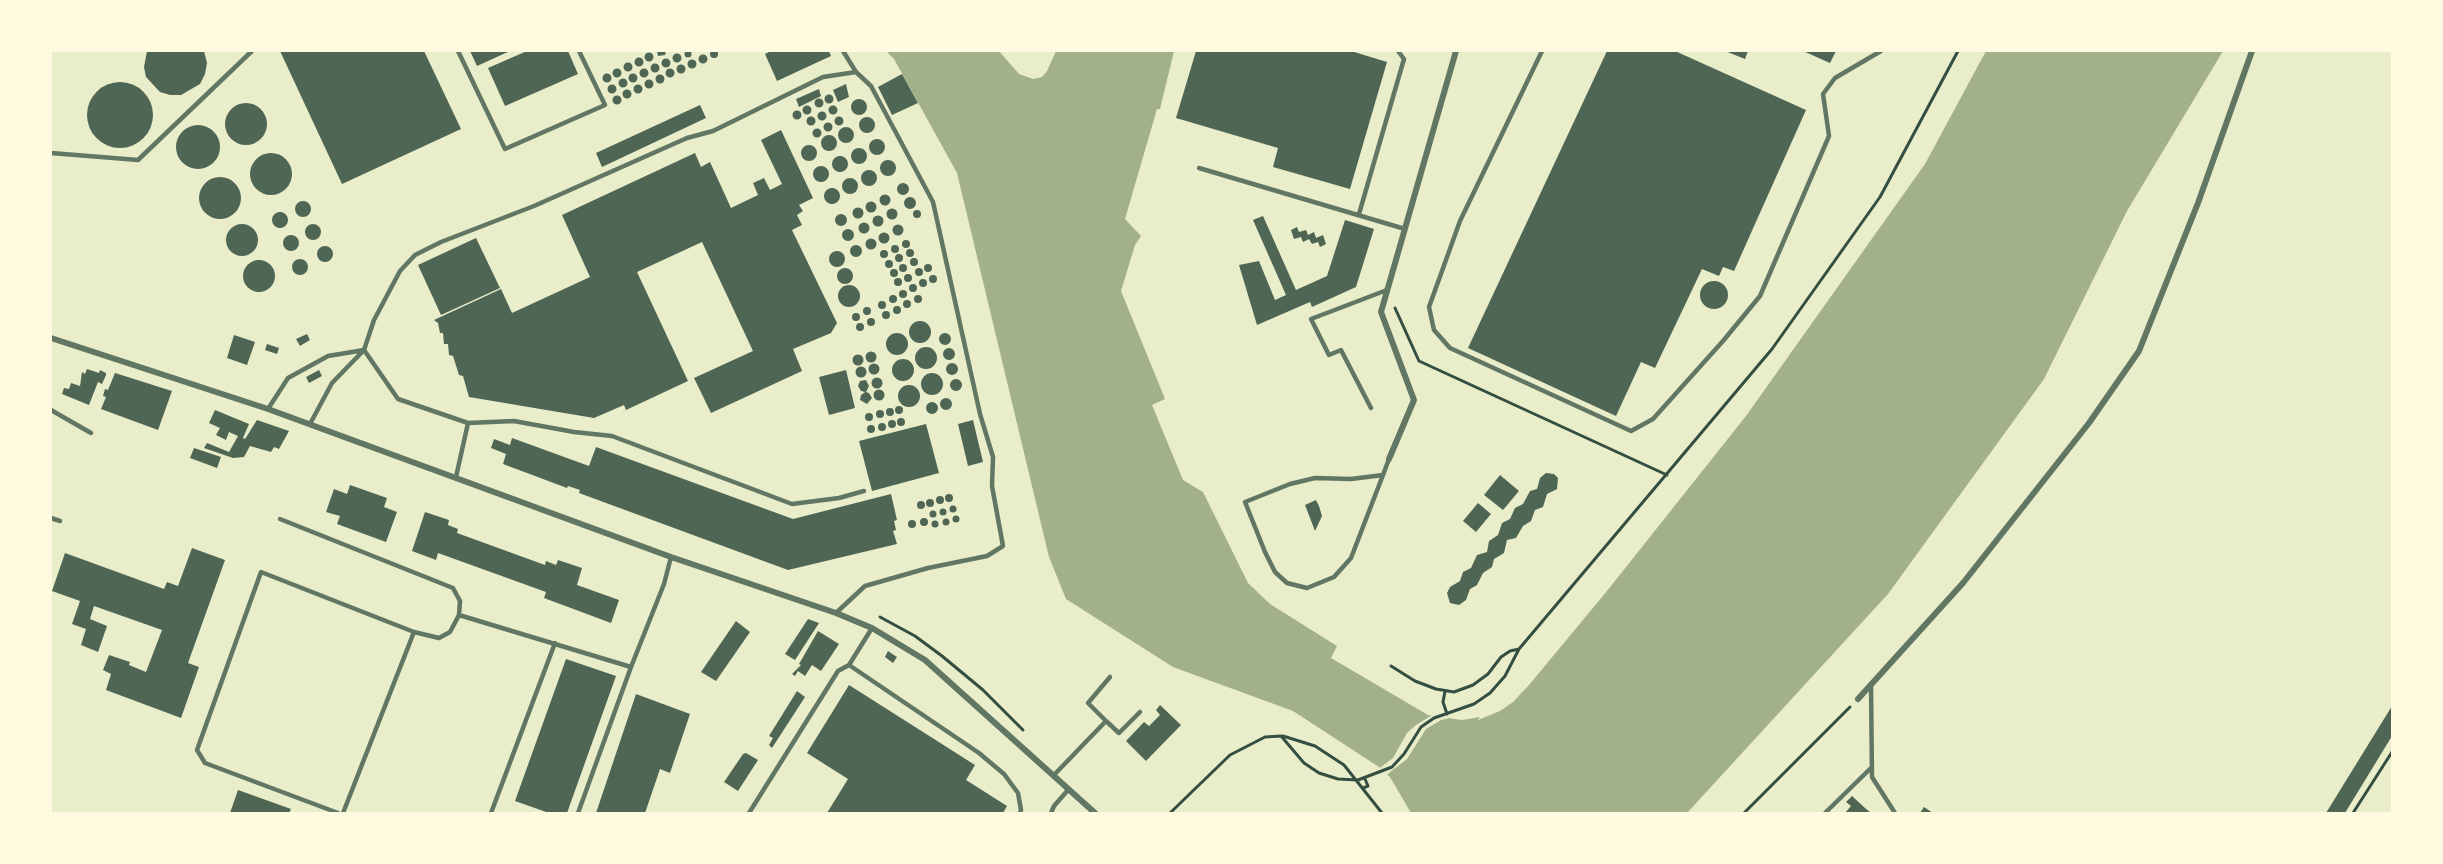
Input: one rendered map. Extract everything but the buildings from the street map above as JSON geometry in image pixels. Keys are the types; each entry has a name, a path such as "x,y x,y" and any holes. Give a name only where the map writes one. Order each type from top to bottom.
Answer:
{"street":[{"path":"1389,459 1414,400 1381,312 1456,51"},
{"path":"1858,699 1963,583 2089,423 2139,351 2198,203 2252,51"},
{"path":"51,338 268,409 671,557 836,613 872,628 925,660 1095,813"}],"lane":[{"path":"51,153 138,160 252,51"},
{"path":"458,51 505,148 605,105 579,51"},
{"path":"836,613 864,586 928,568 987,556 1003,546 992,486 993,457 980,414 933,202 871,86 856,72 843,51"},
{"path":"1359,214 1404,59 1398,51"},
{"path":"1542,51 1460,221 1429,306 1434,330 1450,348 1631,431 1653,419 1724,341 1760,296 1829,136 1823,94 1835,78 1881,51"},
{"path":"310,424 332,383 364,351 374,320 400,271 415,255 441,242 534,206 687,138 713,131 823,77 856,72"},
{"path":"1199,168 1405,229"},
{"path":"1371,408 1341,350 1329,355 1311,319 1387,290"},
{"path":"268,409 288,378 327,356 364,351"},
{"path":"364,351 398,399 468,423 514,421 612,436 792,504 838,498 864,491"},
{"path":"51,410 91,433"},
{"path":"456,477 468,423"},
{"path":"1383,475 1351,479 1315,478 1290,484 1245,502 1264,552 1275,572 1287,583 1307,588 1334,577 1351,558 1383,475 1389,459"},
{"path":"51,518 60,521"},
{"path":"280,519 453,588 460,602 459,615 450,633 439,638 414,632 261,572 197,750 205,764 338,813"},
{"path":"578,813 664,584 671,557"},
{"path":"459,615 631,667"},
{"path":"749,813 838,671 849,664 872,628"},
{"path":"343,813 414,632"},
{"path":"491,813 555,643"},
{"path":"849,664 979,753 1004,774 1018,793 1020,813"},
{"path":"1110,677 1088,703 1119,733 1140,712"},
{"path":"1871,685 1872,777 1895,813"},
{"path":"1053,776 1106,722"},
{"path":"1826,813 1872,767"},
{"path":"1051,813 1068,790"}],"path":[{"path":"1281,736 1304,764 1319,773 1338,779 1366,781 1392,767 1404,754 1421,728 1434,718 1474,704 1490,693 1505,676 1519,649 1772,349 1880,197 1958,51"},
{"path":"1387,290 1419,361 1667,475"},
{"path":"1391,666 1415,681 1454,692 1473,685 1488,674 1501,657 1509,651 1519,649"},
{"path":"1445,691 1447,714"},
{"path":"1744,813 1858,699"},
{"path":"1170,813 1230,755 1265,737 1281,736 1315,746 1344,765 1382,813"},
{"path":"2354,813 2392,752"},
{"path":"1363,788 1368,786 1366,781"}],"shaded area":[{"path":"886,51 999,51 1019,74 1033,79 1042,77 1047,71 1056,51 1174,51 1160,109 1157,109 1125,219 1141,236 1135,245 1121,291 1165,399 1152,405 1183,480 1203,492 1248,583 1270,604 1337,646 1331,658 1428,715 1462,720 1480,717 1478,720 1500,711 1513,702 1529,685 1746,416 1925,164 1986,51 2223,51 2127,211 2044,379 1888,594 1687,813 1411,813 1390,777 1379,767 1293,711 1173,667 1066,599 1049,557 957,173 894,59"}],"pier":[{"path":"1434,714 1454,717 1441,720 1426,729 1407,759 1385,776 1377,770 1393,758 1407,733"}]}
